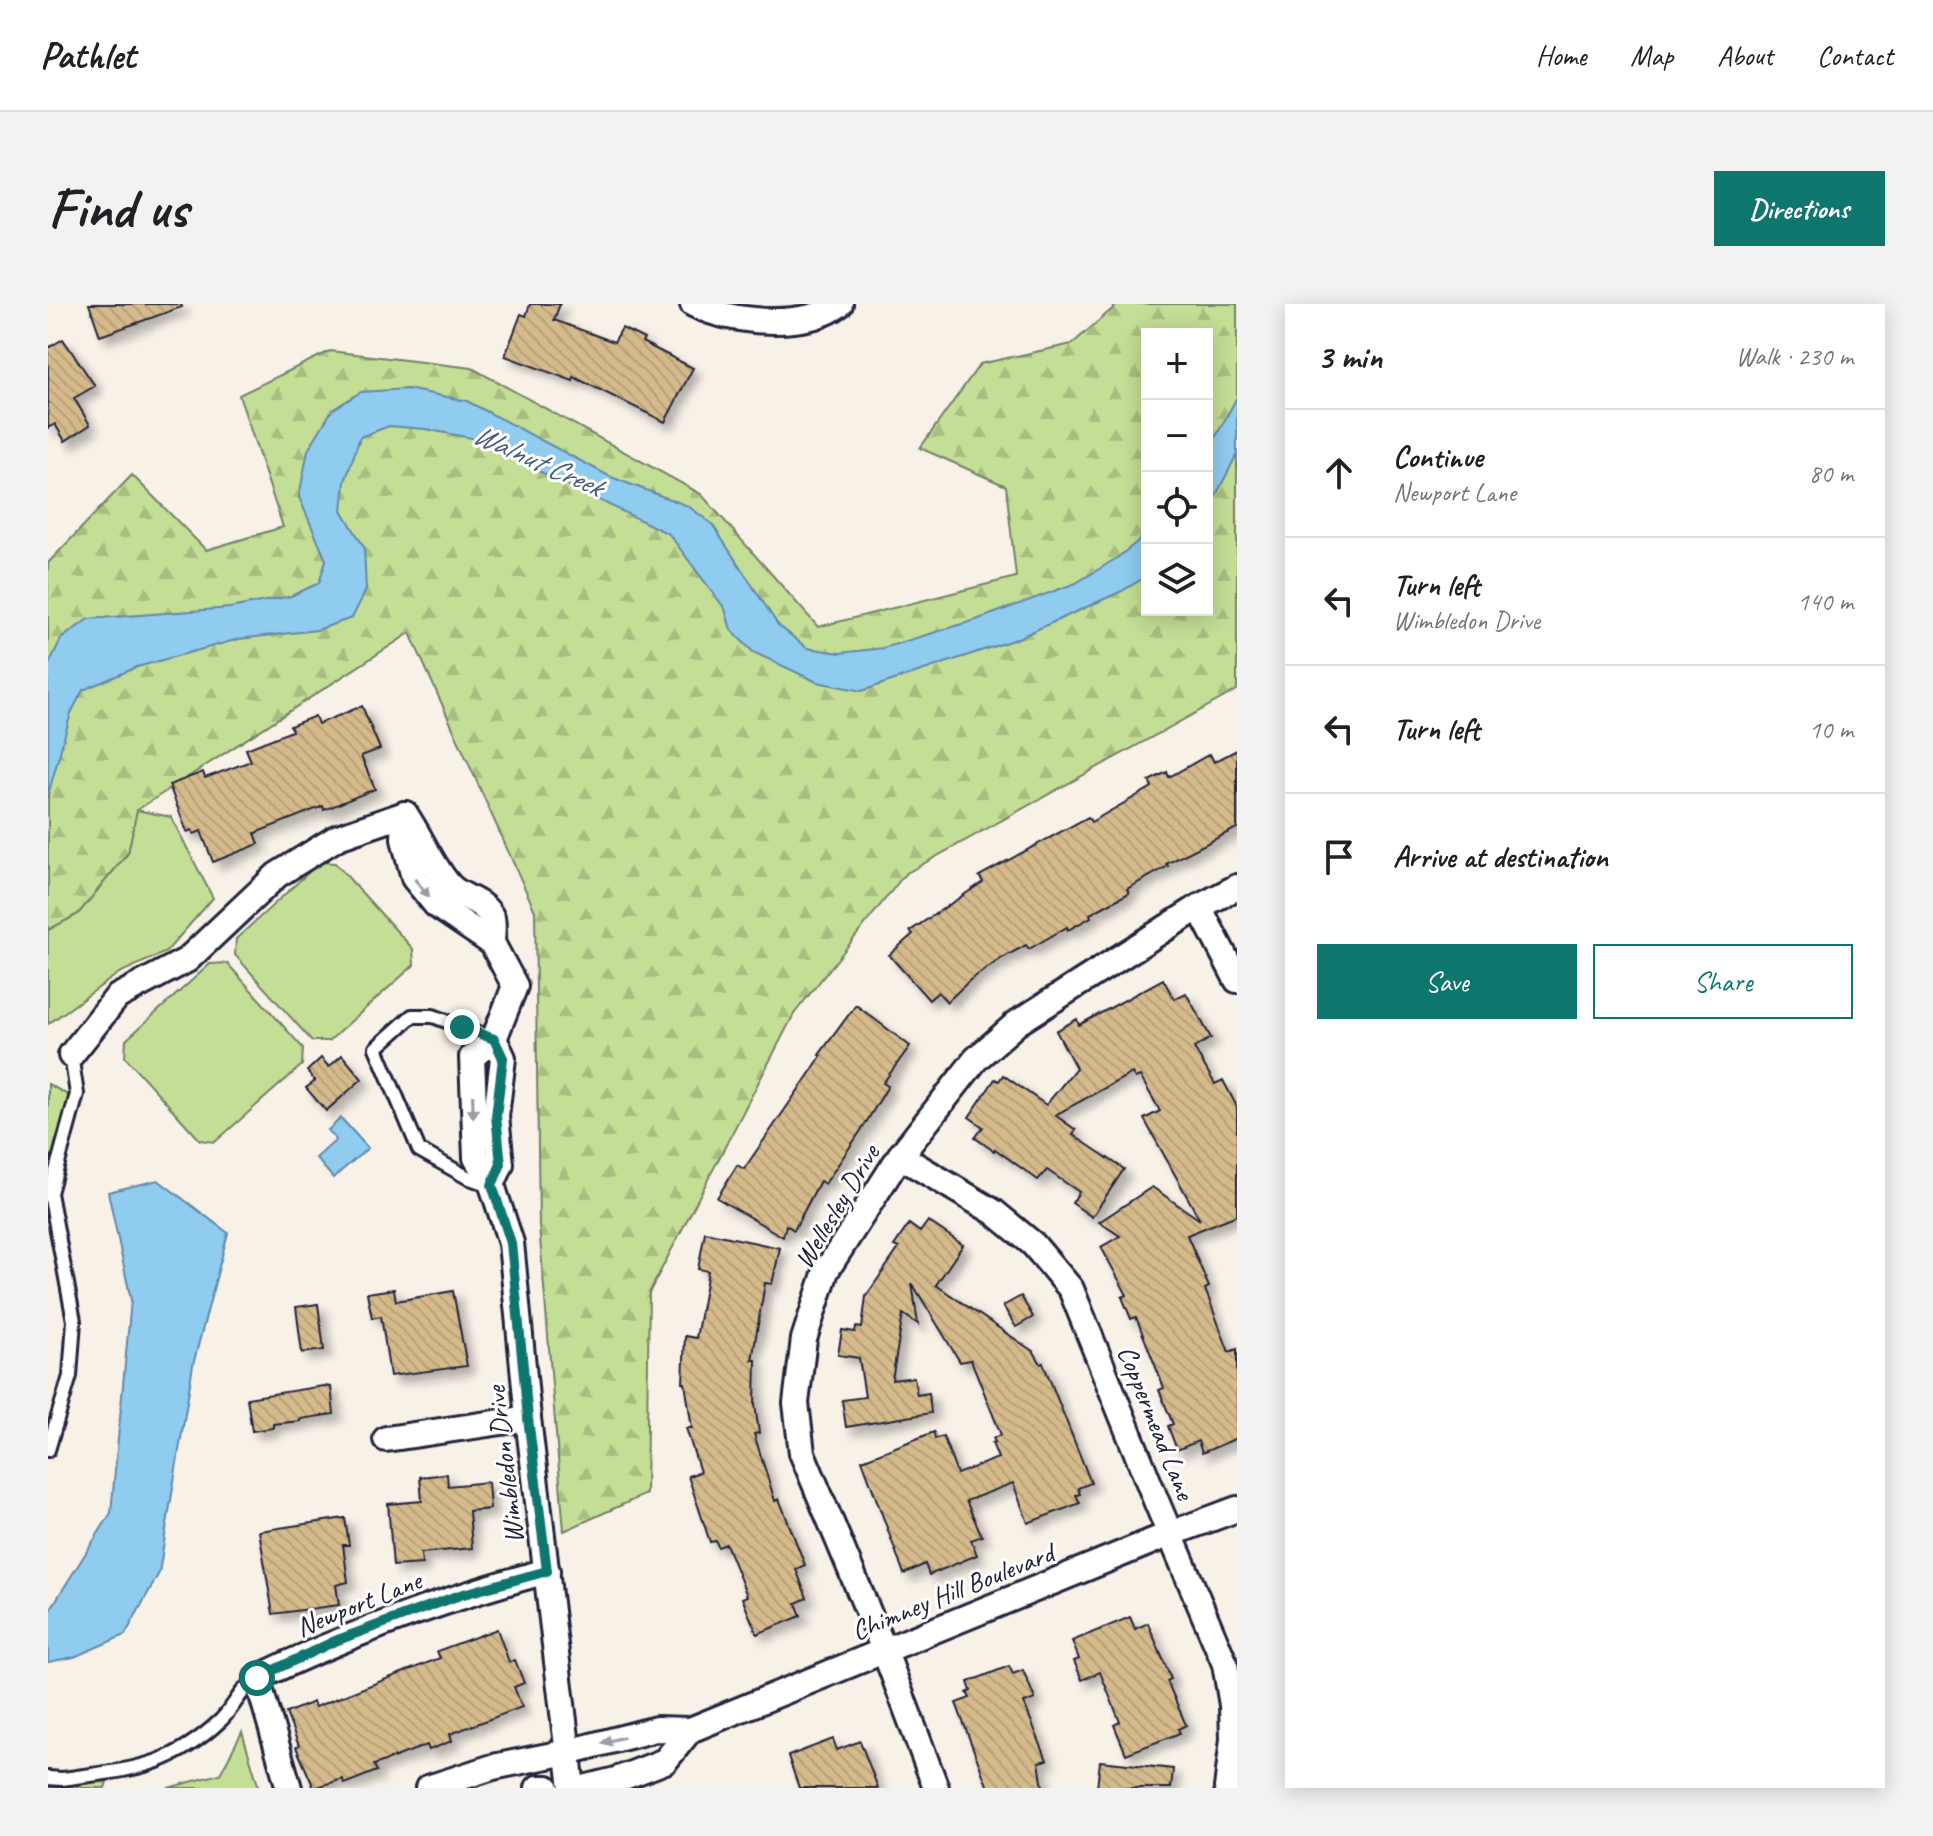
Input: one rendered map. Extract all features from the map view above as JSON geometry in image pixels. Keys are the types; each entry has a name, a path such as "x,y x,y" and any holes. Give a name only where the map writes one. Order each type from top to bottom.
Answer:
{"street":[{"path":"693,304 736,319 766,322 801,318 840,304"},
{"path":"71,1055 117,997 187,960 277,875 338,837 405,814 436,867 453,889 477,901 492,919 492,943 515,986 494,1039"},
{"name":"Wellesley Drive","path":"936,1788 885,1652 802,1453 796,1403 804,1339 826,1271 900,1156 976,1059 1017,1023 1199,907 1237,887"},
{"path":"1199,907 1237,980"},
{"name":"Wimbledon Drive","path":"494,1039 503,1058 496,1116 501,1164 492,1185 511,1243 528,1418 572,1788"},
{"name":"Coppermead Lane","path":"900,1156 994,1212 1033,1244 1071,1289 1225,1664 1233,1716 1227,1788"},
{"path":"386,1439 528,1418"},
{"name":"Chimney Hill Boulevard","path":"428,1788 493,1767 568,1752 656,1729 690,1730 1237,1509"},
{"name":"Newport Lane","path":"257,1678 335,1641 391,1620 460,1595 547,1571"},
{"path":"257,1678 289,1788"},
{"name":"Chimney Hill Boulevard","path":"584,1788 616,1780 665,1761 690,1730"},
{"path":"538,1788 547,1788"}],"lane":[{"path":"492,1185 467,1177 419,1150 376,1048 412,1016 433,1016 494,1039"},
{"path":"48,1450 70,1376 74,1321 50,1193 77,1094 71,1055"},
{"path":"48,1778 62,1779 152,1765 192,1745 224,1717 243,1688 257,1678"}],"green space":[{"path":"1118,304 1237,304 1237,690 905,874 794,1014 649,1293 646,1494 564,1531 539,1226 535,911 410,633 137,810 128,853 78,914 48,930 48,563 132,475 206,550 283,527 239,395 330,351 472,368 701,494 818,627 1016,577 1006,486 920,448 980,364 1072,344"},
{"path":"136,810 171,817 213,898 166,952 119,973 48,1024 48,930 78,914 128,853"},
{"path":"320,862 335,863 413,949 414,965 329,1041 312,1041 235,955 236,939"},
{"path":"227,963 303,1048 302,1065 215,1142 200,1140 125,1057 126,1040 210,964"},
{"path":"48,1084 70,1096 48,1173"},
{"path":"242,1732 259,1788 168,1788 220,1774"},
{"path":"107,1782 105,1788 48,1788 48,1784"}],"water":[{"name":"Walnut Creek","path":"407,389 467,401 611,477 688,506 712,524 778,625 807,648 840,653 883,648 976,620 1076,583 1141,539 1141,580 1016,639 862,691 817,682 753,652 731,630 725,609 669,534 471,438 389,426 360,437 345,482 342,510 364,547 366,590 352,618 317,630 239,639 137,667 83,690 71,713 48,795 48,666 61,639 88,619 230,608 291,596 319,583 326,560 299,497 308,450 332,410 361,392"},
{"path":"1237,397 1237,454 1213,501 1213,472 1213,442"},
{"path":"341,1118 368,1148 333,1178 316,1158 336,1140 328,1130"},
{"path":"158,1180 228,1233 193,1365 159,1573 125,1635 74,1657 48,1662 48,1613 111,1513 131,1300 108,1192"}],"building":[{"path":"89,304 181,304 182,307 100,336"},
{"path":"530,304 560,304 554,320 614,342 622,328 693,368 665,422 574,377 573,381 505,356 521,314 526,316"},
{"path":"63,339 95,386 74,398 90,425 65,441 55,424 48,428 48,348"},
{"path":"362,706 380,749 361,756 375,789 255,833 259,844 213,862 201,831 194,834 192,830 187,832 169,785 203,772 205,778 251,761 246,749 292,731 290,726 315,716 318,724"},
{"path":"1237,750 1237,828 1166,864 1168,866 1127,889 1129,893 1068,930 1067,927 1029,949 1026,945 1002,958 970,980 947,1002 938,992 929,1000 889,955 913,934 910,931 983,882 979,876 1088,817 1091,822 1152,787 1149,781 1167,772 1169,777 1210,754 1214,762"},
{"path":"1163,979 1174,999 1186,993 1211,1038 1194,1048 1215,1084 1223,1080 1237,1107 1237,1215 1187,1235 1209,1287 1205,1289 1229,1352 1237,1349 1237,1438 1202,1453 1198,1441 1177,1450 1168,1426 1173,1424 1159,1390 1164,1388 1136,1317 1131,1319 1122,1297 1127,1295 1101,1247 1120,1236 1099,1222 1152,1187 1200,1220 1144,1119 1160,1111 1140,1076 1135,1078 1132,1073 1055,1115 1076,1130 1073,1135 1124,1169 1092,1217 1072,1203 1079,1192 1047,1170 1038,1180 975,1138 983,1127 969,1117 995,1079 999,1081 1003,1075 1046,1105 1076,1068 1056,1031 1077,1019 1079,1025"},
{"path":"856,1005 910,1046 883,1083 888,1086 864,1126 825,1184 820,1181 794,1230 786,1225 783,1237 717,1198 737,1165 744,1169"},
{"path":"342,1055 362,1079 326,1111 306,1088 315,1081 307,1071 321,1058 329,1067"},
{"path":"928,1221 963,1245 936,1285 1034,1352 1043,1363 1091,1483 1078,1488 1080,1494 1076,1495 1080,1503 1028,1523 1013,1483 966,1501 982,1536 971,1540 977,1555 929,1575 925,1564 904,1574 862,1460 934,1432 935,1439 943,1436 957,1474 998,1458 992,1443 995,1442 993,1438 1001,1435 971,1360 960,1362 912,1283 918,1324 903,1314 892,1380 914,1377 917,1395 929,1393 931,1413 846,1427 842,1400 865,1397 859,1358 838,1355 842,1330 855,1332 856,1327 862,1328 866,1296 899,1248 894,1246 909,1224 920,1232"},
{"path":"705,1232 780,1248 772,1284 765,1283 752,1360 756,1360 755,1404 759,1433 754,1434 775,1501 779,1499 805,1565 796,1569 807,1598 796,1603 801,1616 757,1634 742,1598 747,1596 726,1544 718,1547 716,1541 710,1542 688,1476 700,1472 686,1428 692,1428 683,1383 685,1336 696,1338 708,1271 698,1269"},
{"path":"394,1289 396,1301 453,1291 467,1366 390,1376 381,1316 372,1318 367,1293"},
{"path":"1021,1296 1033,1317 1016,1327 1003,1306"},
{"path":"318,1304 324,1350 302,1353 296,1307"},
{"path":"331,1387 334,1414 273,1424 273,1428 252,1431 247,1398"},
{"path":"447,1474 448,1486 488,1482 490,1509 469,1511 472,1548 421,1553 422,1564 393,1566 388,1504 422,1501 420,1477"},
{"path":"345,1518 349,1545 343,1545 348,1582 336,1585 339,1605 273,1614 259,1531"},
{"path":"1130,1617 1135,1629 1148,1623 1171,1679 1167,1681 1186,1725 1178,1729 1180,1733 1126,1754 1114,1725 1120,1722 1100,1672 1082,1680 1074,1661 1079,1659 1072,1641"},
{"path":"497,1629 509,1662 515,1660 524,1683 514,1687 522,1707 450,1734 452,1741 429,1750 427,1745 374,1765 377,1771 344,1784 343,1779 314,1788 296,1747 299,1746 286,1713 313,1702 315,1707 440,1658 437,1651"},
{"path":"1009,1666 1013,1674 1023,1670 1035,1699 1024,1703 1047,1760 1039,1762 1043,1788 988,1788 956,1703 970,1698 968,1682"},
{"path":"833,1739 837,1750 860,1741 878,1788 799,1788 788,1756"},
{"path":"1100,1761 1173,1769 1171,1788 1097,1788"}],"route":[{"path":"257,1678 335,1641 460,1595 547,1571 511,1243 492,1185 501,1164 496,1116 503,1058 494,1039 462,1027"}]}
